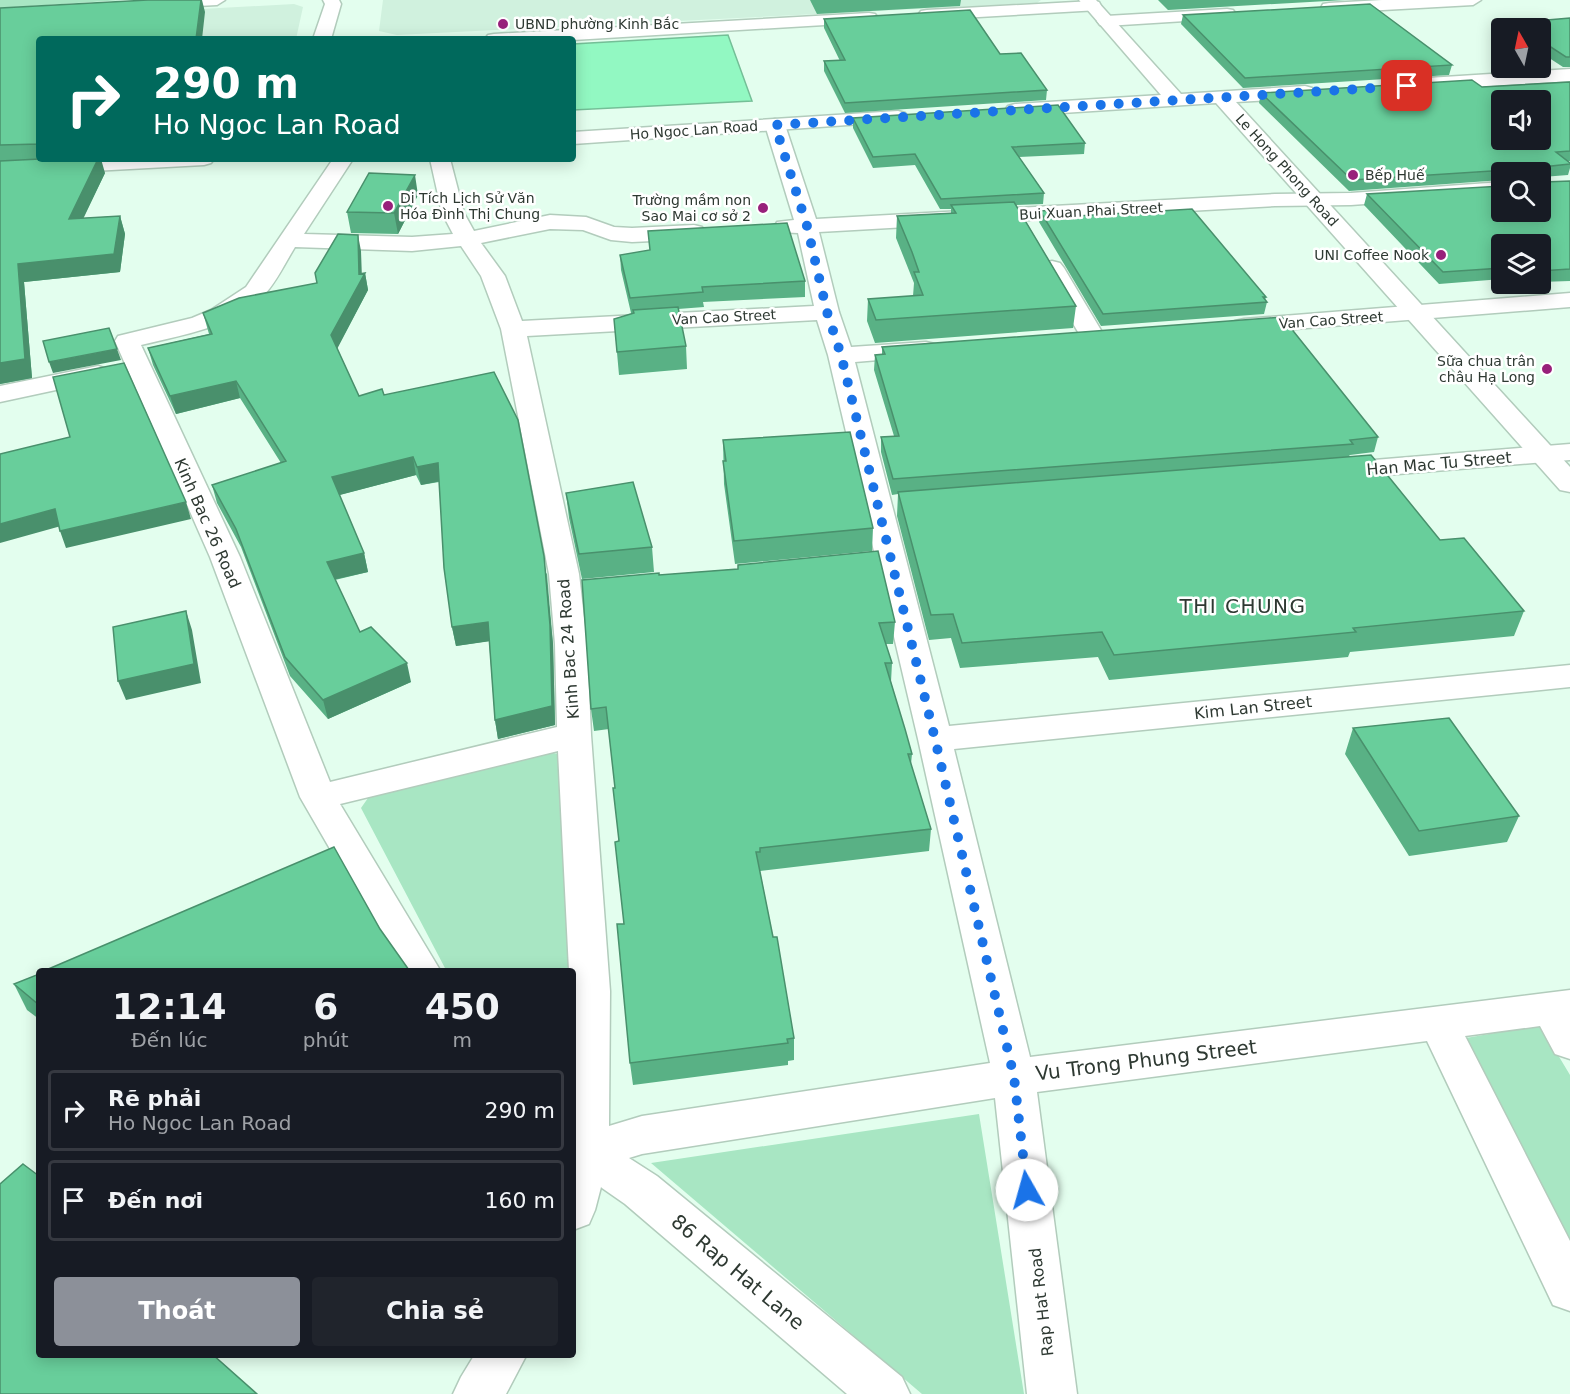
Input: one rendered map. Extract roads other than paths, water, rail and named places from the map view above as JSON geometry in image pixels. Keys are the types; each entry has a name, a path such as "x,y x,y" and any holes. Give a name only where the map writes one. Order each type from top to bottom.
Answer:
{"street":[{"path":"145,4 217,0"},
{"path":"323,36 333,3 331,0"},
{"path":"1307,9 1473,0"},
{"path":"914,16 1090,3 1176,100"},
{"path":"1106,21 1248,13"},
{"path":"548,36 890,17"},
{"path":"1407,86 1570,75"},
{"path":"999,111 1326,91"},
{"name":"Le Hong Phong Road","path":"1221,98 1416,314 1557,453 1570,484"},
{"name":"Ho Ngoc Lan Road","path":"576,138 916,116"},
{"name":"Rap Hat Road","path":"775,125 807,226 827,312 890,506 880,561 935,739 1014,1077 1052,1394"},
{"path":"0,170 148,162"},
{"name":"Kinh Bac 26 Road","path":"340,162 254,292 239,304 200,323 127,341 225,557 318,797 419,968"},
{"name":"Kinh Bac 24 Road","path":"441,162 453,213 467,240 492,276 513,329 577,590 571,644 574,735 590,991 588,1113 576,1184"},
{"name":"Bui Xuan Phai Street","path":"760,229 1263,201 1351,199 1491,189"},
{"path":"1021,215 1094,337"},
{"path":"287,240 412,244 467,240 550,222 586,224 611,233 632,235 713,231"},
{"name":"Van Cao Street","path":"1225,327 1416,314 1570,300"},
{"name":"Van Cao Street","path":"513,329 827,312"},
{"path":"841,355 944,348"},
{"path":"0,394 139,367"},
{"name":"Han Mac Tu Street","path":"1317,472 1557,453"},
{"name":"Kim Lan Street","path":"935,739 1570,676"},
{"path":"318,797 574,735"},
{"name":"Vu Trong Phung Street","path":"579,1158 642,1135 1014,1077 1438,1022 1563,1018"},
{"path":"1438,1022 1570,1289"},
{"name":"86 Rap Hat Lane","path":"579,1158 618,1174 641,1190 885,1394"},
{"path":"478,1394 500,1358"}],"place":[{"name":"UBND phường Kinh Bắc","path":"503,24"},
{"name":"Bếp Huế","path":"1353,175"},
{"name":"Di Tích Lịch Sử Văn Hóa Đình Thị Chung","path":"388,206"},
{"name":"Trường mầm non Sao Mai cơ sở 2","path":"763,208"},
{"name":"UNI Coffee Nook","path":"1441,255"},
{"name":"Sữa chua trân châu Hạ Long","path":"1547,369"}],"district":[{"name":"THI CHUNG","path":"1243,606"}]}
